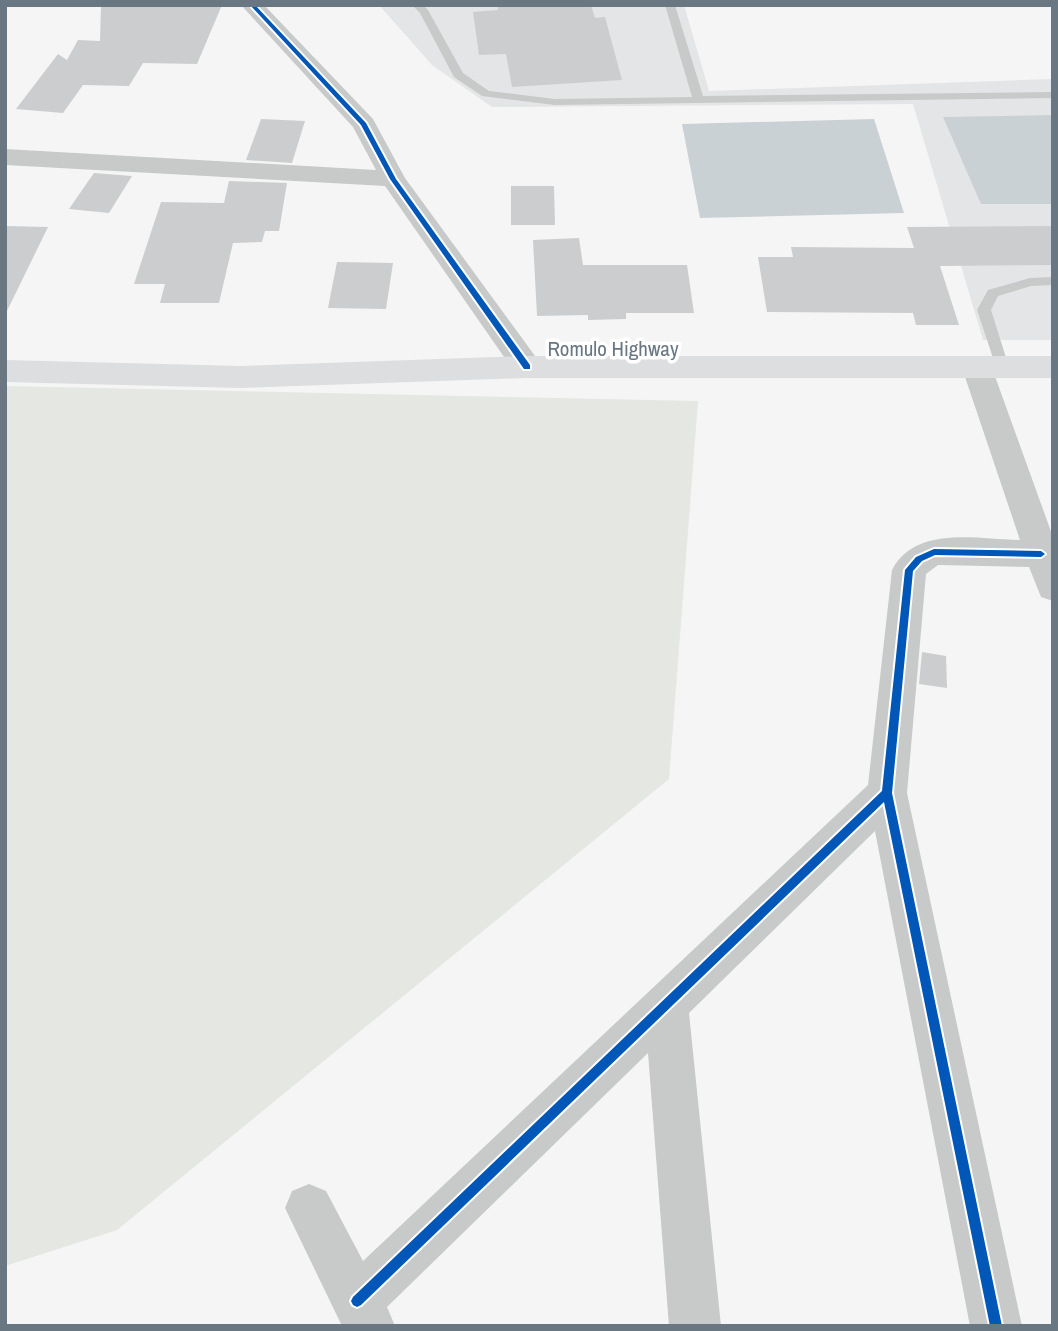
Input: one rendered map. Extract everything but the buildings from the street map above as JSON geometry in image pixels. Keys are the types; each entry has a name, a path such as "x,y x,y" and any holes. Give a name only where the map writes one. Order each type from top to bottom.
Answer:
{"highway":[{"name":"Romulo Highway","path":"5,371 241,377 527,367 1053,367"}],"street":[{"path":"253,5 364,124 393,179 527,367"},
{"path":"5,158 393,179"},
{"path":"990,368 1047,570 934,552 919,559 909,570 887,793 996,1326"},
{"path":"309,1208 363,1313 666,1005 887,793"},
{"path":"666,1005 695,1326"}],"lane":[{"path":"417,5 424,12 458,75 486,94 555,102 1053,95"},
{"path":"670,5 698,98"},
{"path":"990,368 984,310 993,293 1030,282 1053,281"}],"shaded area":[{"path":"379,5 684,5 709,91 1053,79 1053,340 983,340 913,104 492,107 432,65"},
{"path":"1053,115 1053,204 981,204 943,117"},
{"path":"874,119 904,213 700,218 682,124"},
{"path":"5,386 698,401 669,779 117,1230 5,1266"}],"cycle path":[{"path":"252,5 364,124 393,179 527,367"},
{"path":"996,1326 887,793 909,570 919,559 934,552 1041,554"},
{"path":"357,1301 887,793"}]}
